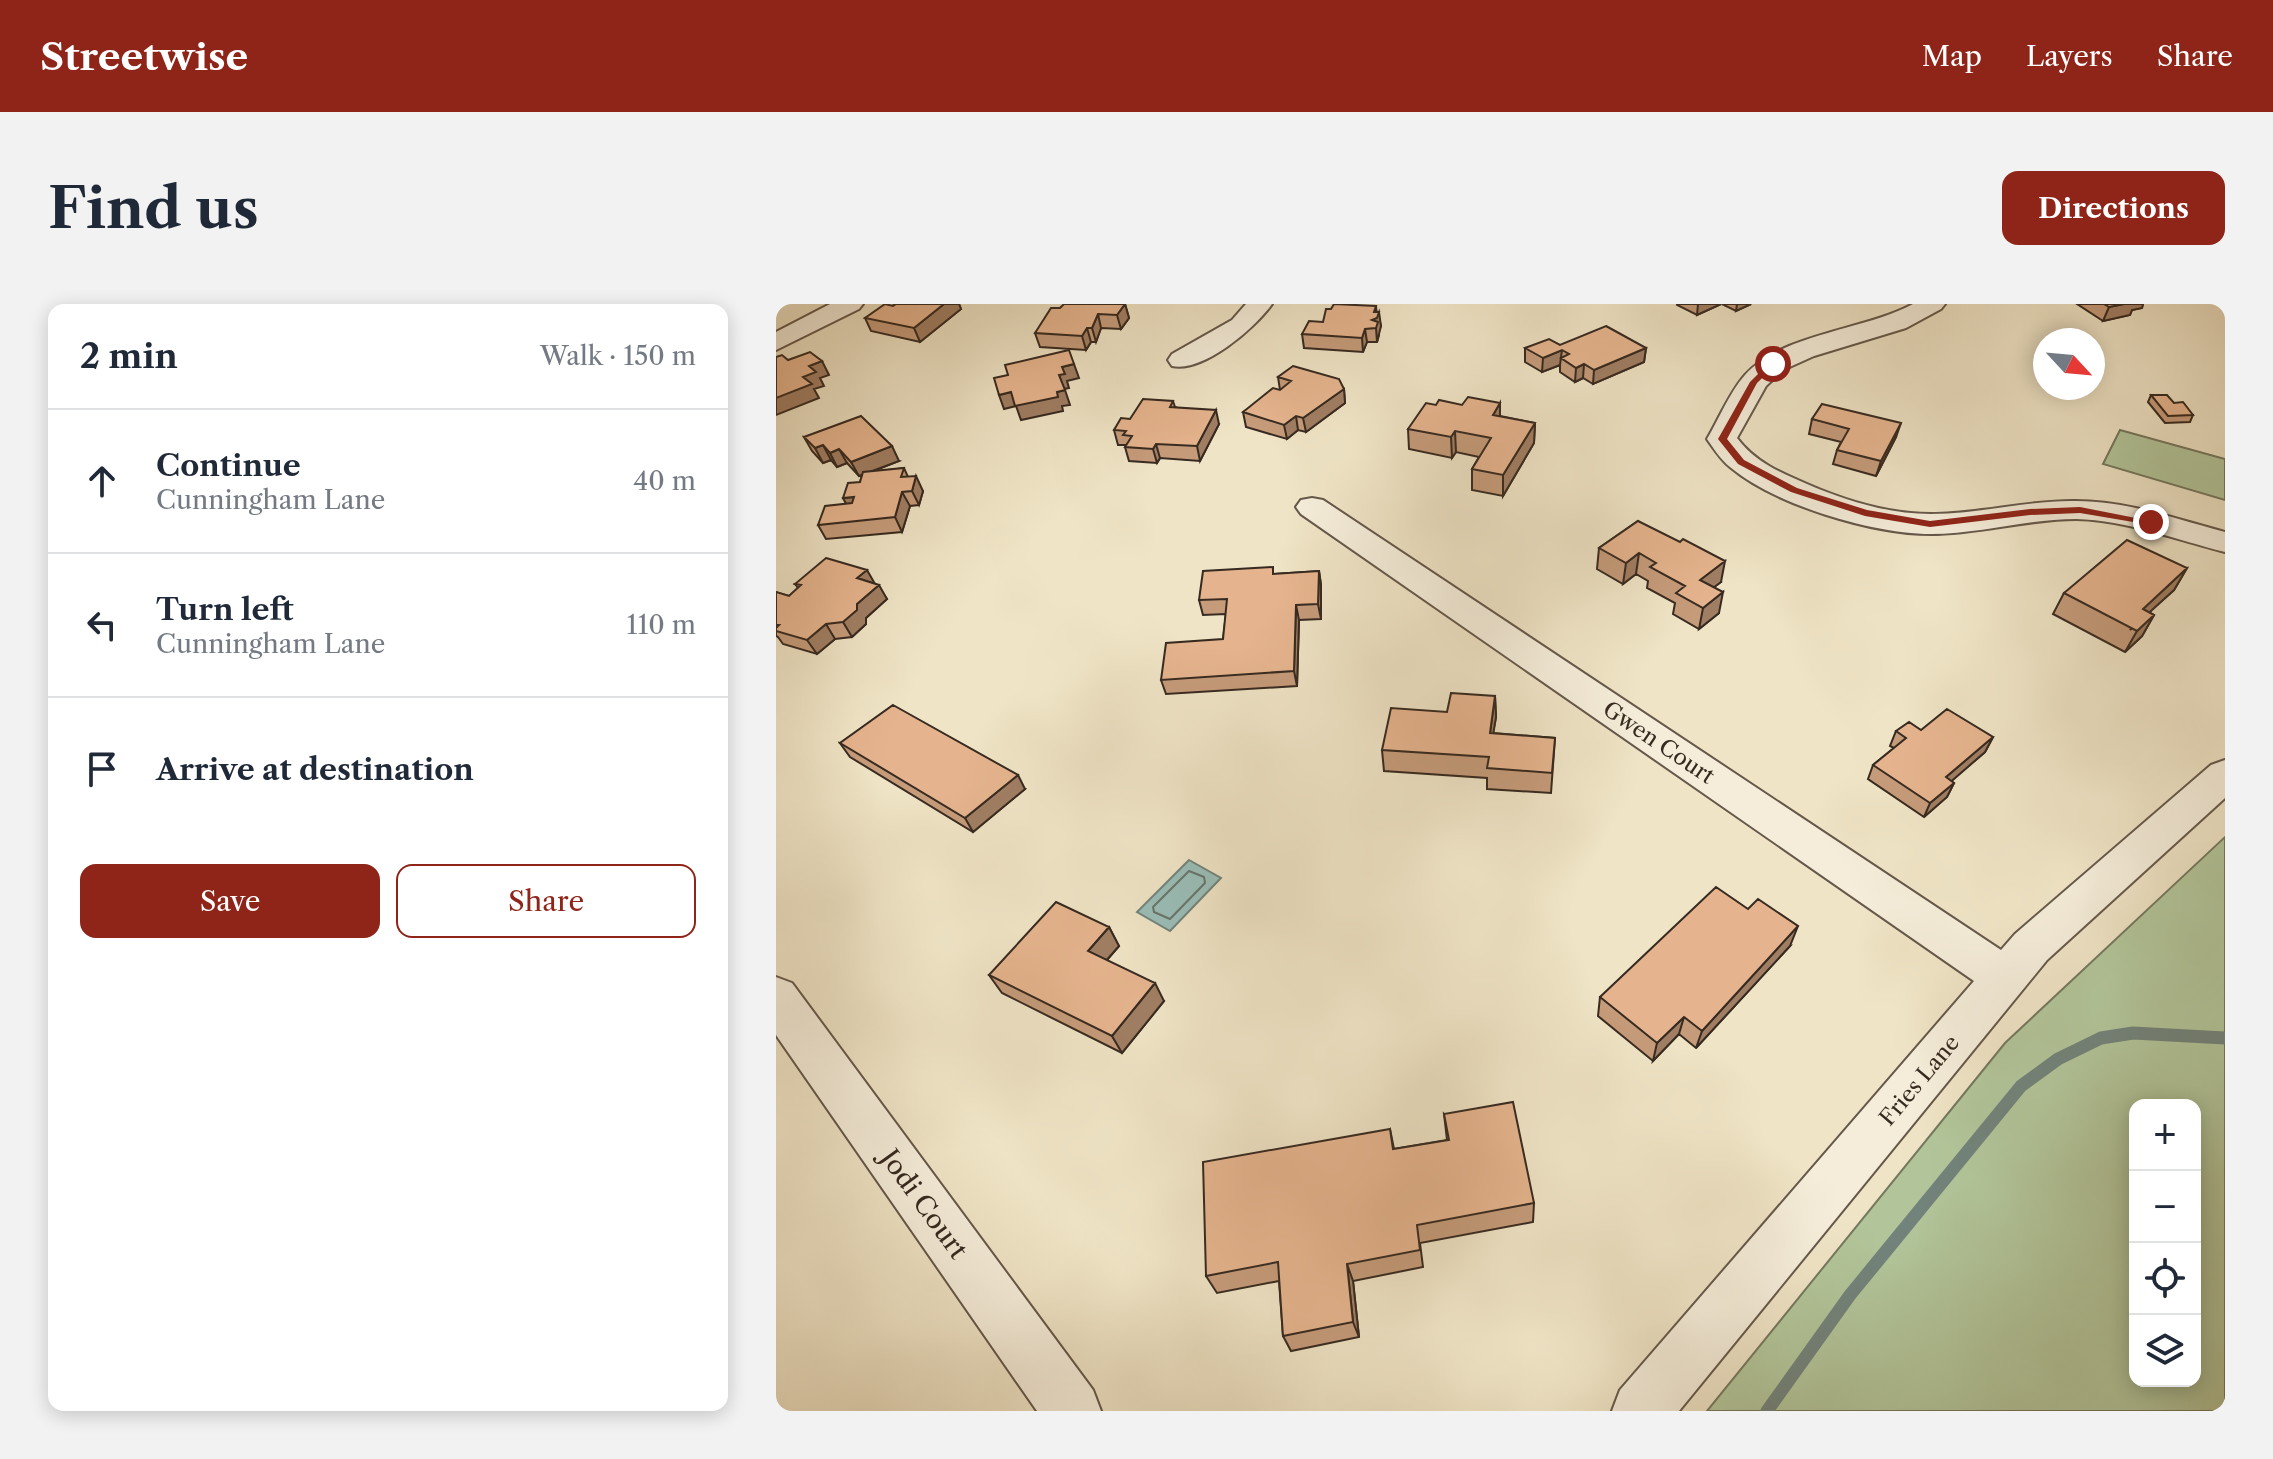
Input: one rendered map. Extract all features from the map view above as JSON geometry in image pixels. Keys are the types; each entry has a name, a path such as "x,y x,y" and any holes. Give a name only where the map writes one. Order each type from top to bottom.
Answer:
{"street":[{"path":"776,342 850,304"},
{"path":"1182,360 1241,326 1259,304"},
{"path":"1932,304 1897,323 1805,350 1773,364 1754,382 1722,439 1741,462 1794,490 1865,513 1906,522 1930,524 2030,512 2080,510 2151,522 2225,542"},
{"name":"Gwen Court","path":"1312,507 2005,977"},
{"name":"Fries Lane","path":"1641,1411 2031,947 2225,775"},
{"name":"Jodi Court","path":"776,997 1072,1411"}],"green space":[{"path":"2120,430 2225,459 2225,500 2103,464"},
{"path":"2225,837 2225,1411 1707,1411 2005,1043"}],"water":[{"path":"1189,860 1221,878 1170,931 1137,912"}],"building":[{"path":"885,304 944,304 914,328 865,318"},
{"path":"1064,304 1125,304 1117,315 1098,314 1092,328 1087,328 1082,336 1035,333 1051,308 1060,308"},
{"path":"1334,304 1376,306 1374,312 1379,312 1377,318 1372,320 1378,322 1376,328 1365,329 1362,338 1302,334 1309,321 1323,322 1326,309 1331,309"},
{"path":"1606,326 1646,348 1594,370 1584,364 1576,368 1561,358 1569,354 1562,350 1543,358 1525,348 1549,339 1560,345"},
{"path":"1069,350 1074,364 1062,367 1065,374 1059,375 1065,390 1057,392 1058,397 1015,406 1011,392 999,395 994,378 1008,375 1005,365"},
{"path":"810,352 822,361 809,366 816,372 803,377 812,384 776,398 776,357 782,355 788,360"},
{"path":"1293,366 1339,379 1344,389 1303,418 1296,416 1284,425 1243,412 1273,388 1280,390 1291,381 1278,377"},
{"path":"2151,395 2167,395 2174,403 2183,402 2193,415 2168,416"},
{"path":"1468,397 1500,403 1493,415 1535,423 1503,475 1472,469 1491,438 1455,431 1451,437 1408,429 1426,403 1436,405 1439,400 1462,405"},
{"path":"1143,399 1173,401 1170,407 1216,410 1197,446 1156,444 1153,449 1125,447 1132,436 1123,435 1126,431 1114,430 1121,418 1130,419"},
{"path":"1822,404 1901,423 1881,461 1837,450 1849,429 1812,419"},
{"path":"861,416 892,446 851,462 839,449 830,453 823,445 815,448 804,437"},
{"path":"904,468 901,477 916,476 912,491 902,492 895,517 818,525 825,506 852,503 854,497 843,498 848,483 860,482 863,472"},
{"path":"1638,521 1680,542 1683,539 1725,561 1700,580 1723,592 1703,608 1676,593 1685,586 1650,567 1656,563 1639,553 1626,563 1599,548"},
{"path":"2127,540 2187,568 2143,609 2154,615 2137,631 2064,593"},
{"path":"826,558 867,570 857,578 879,585 857,604 857,610 843,622 826,624 807,640 776,631 779,625 776,625 776,592 789,596 801,585 795,584"},
{"path":"1273,567 1273,574 1319,571 1318,604 1296,605 1294,671 1161,680 1166,643 1223,639 1227,599 1199,600 1203,571"},
{"path":"1451,693 1495,696 1490,733 1555,738 1552,773 1487,768 1489,757 1382,750 1391,708 1447,712"},
{"path":"893,705 1018,775 965,818 840,743"},
{"path":"1947,709 1993,737 1946,777 1954,783 1930,803 1873,765 1906,738 1896,731 1909,722 1921,730"},
{"path":"1716,887 1748,909 1758,899 1798,926 1702,1031 1684,1017 1657,1043 1600,997"},
{"path":"1056,902 1109,927 1088,951 1155,983 1112,1036 989,975"},
{"path":"1513,1102 1534,1203 1417,1225 1420,1250 1347,1264 1353,1322 1283,1336 1278,1262 1206,1276 1203,1162 1390,1129 1393,1149 1449,1140 1444,1114"}],"waterway":[{"path":"1767,1411 1850,1295 2021,1086 2058,1059 2101,1038 2133,1033 2225,1038"}],"route":[{"path":"1773,364 1754,382 1722,439 1741,462 1794,490 1865,513 1906,522 1930,524 2030,512 2080,510 2151,522"}]}
